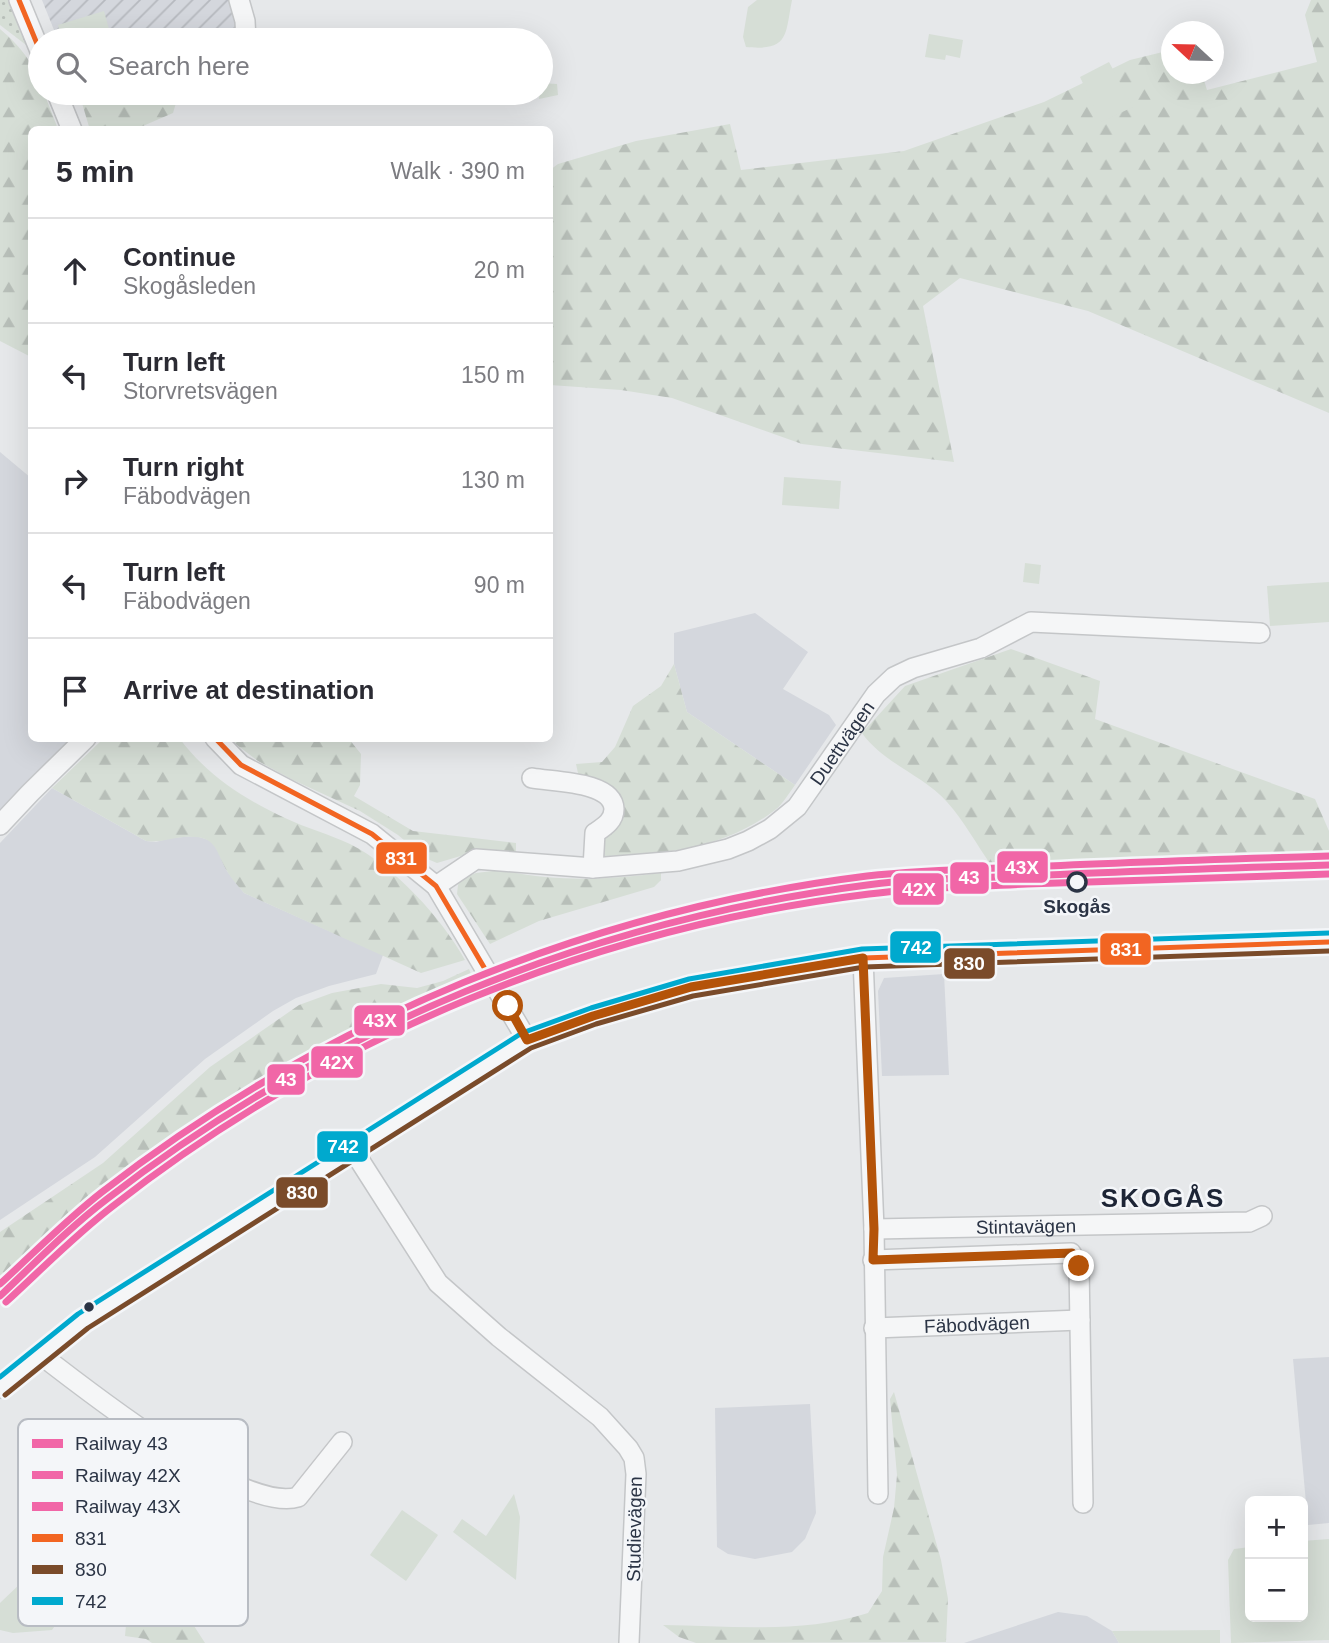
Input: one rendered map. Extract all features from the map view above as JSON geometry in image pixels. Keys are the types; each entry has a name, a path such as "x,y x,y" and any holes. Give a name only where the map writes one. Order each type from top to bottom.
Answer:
{"street":[{"path":"19,0 31,28"},
{"path":"239,0 245,28"},
{"path":"62,105 70,126"},
{"name":"Duettvägen","path":"436,886 476,859 593,868 678,861 728,849 770,829 797,807 876,694 894,677 913,668 981,648 1031,622 1260,633"},
{"path":"0,825 82,742"},
{"path":"219,742 241,765 373,834 436,886 527,1040"},
{"path":"532,778 590,786 606,792 614,804 614,815 607,825 595,833 593,868"},
{"path":"0,1388 83,1321 527,1040 593,1016 691,987 863,958 1329,942"},
{"path":"863,958 874,1229 877,1494"},
{"name":"Studievägen","path":"353,1150 438,1283 499,1337 600,1417 620,1437 634,1458 636,1474 629,1643"},
{"name":"Stintavägen","path":"874,1229 1249,1222 1262,1216"},
{"path":"873,1260 1072,1253 1079,1266 1083,1503"},
{"name":"Fäbodvägen","path":"874,1328 1080,1320"},
{"path":"41,1355 126,1419"},
{"path":"248,1490 260,1495 289,1500 298,1497 342,1442"}],"shaded area":[{"path":"42,0 238,0 242,28 53,28"},
{"path":"0,452 28,475 28,742 83,742 0,825"},
{"path":"755,613 808,652 783,689 829,715 836,725 795,785 687,712 674,664 674,633"},
{"path":"52,788 146,841 196,836 212,841 220,852 227,871 244,893 383,955 376,974 329,986 296,998 273,1011 205,1059 95,1157 0,1220 0,843"},
{"path":"944,974 949,1075 882,1076 878,991 884,978"},
{"path":"1329,1357 1329,1523 1308,1525 1308,1496 1305,1496 1293,1359"},
{"path":"810,1404 816,1513 805,1539 792,1552 755,1559 728,1554 717,1547 715,1408"},
{"path":"1058,1612 1087,1616 1112,1631 1119,1643 964,1643"}],"green space":[{"path":"0,0 8,0 28,46 0,25"},
{"path":"757,0 792,0 786,32 778,43 770,46 746,47 743,37 748,7"},
{"path":"1311,0 1329,0 1329,413 1088,311 960,278 923,306 954,462 802,444 672,398 621,390 553,385 553,168 558,164 636,141 730,124 741,170 904,151 1044,102 1130,60 1161,52 1161,84 1205,84 1207,90 1317,62 1305,15"},
{"path":"104,11 109,28 59,28 58,25"},
{"path":"0,29 28,60 28,105 49,105 57,126 28,126 28,355 0,341"},
{"path":"929,34 963,40 960,58 946,55 945,60 925,57"},
{"path":"1109,62 1133,107 1101,122 1080,77"},
{"path":"553,84 557,84 558,95 553,96"},
{"path":"83,105 175,105 173,113 143,126 89,126"},
{"path":"784,477 841,481 839,509 782,505"},
{"path":"1025,563 1041,565 1039,584 1023,582"},
{"path":"1329,582 1329,622 1270,626 1267,586"},
{"path":"1011,649 1100,681 1095,719 1315,799 1329,831 1329,852 991,865 947,802 927,784 881,753 862,733 905,686"},
{"path":"674,664 687,712 795,785 775,810 736,833 670,851 601,856 602,842 622,820 624,807 607,785 596,780 579,778 576,764 602,762 615,747 633,706 661,686"},
{"path":"100,742 183,742 214,775 255,803 350,844 383,865 430,910 465,960 421,973 244,893 229,874 213,844 208,841 195,837 146,841 52,788"},
{"path":"233,742 351,742 361,754 360,785 354,796 413,831 516,843 516,854 498,851 474,852 437,863 425,858 398,835 360,811 258,761"},
{"path":"501,870 541,877 581,879 661,873 661,880 654,887 539,921 490,944 457,894 458,885 461,879 476,873"},
{"path":"469,969 473,979 330,1042 235,1097 72,1219 0,1283 0,1232 103,1163 210,1067 299,1005 332,993 381,984 417,988 443,981"},
{"path":"894,1392 941,1560 948,1599 946,1642 696,1643 679,1637 663,1625 792,1626 843,1620 868,1613 882,1591 883,1557 894,1508 897,1475 890,1399"},
{"path":"514,1494 520,1517 516,1580 453,1532 462,1519 486,1536"},
{"path":"402,1510 438,1535 406,1581 370,1555"},
{"path":"1329,1539 1329,1640 1231,1643 1228,1560 1234,1549 1245,1548 1245,1622 1308,1622 1308,1541"},
{"path":"18,1586 18,1626 55,1626 52,1630 13,1633 0,1630 0,1603"},
{"path":"126,1626 194,1626 205,1643 152,1643 146,1639 125,1636"},
{"path":"1220,1630 1220,1643 1119,1643 1112,1631"}],"rail line":[{"name":"43X","path":"0,1284 102,1192 187,1130 276,1075 368,1026 463,983 561,946 661,916 763,893 867,876 946,870 1329,856"},
{"name":"43","path":"0,1296 107,1199 191,1138 280,1083 371,1034 466,991 563,955 662,925 764,902 867,885 946,879 1329,865"},
{"name":"42X","path":"6,1302 113,1206 197,1145 284,1090 375,1041 470,999 566,963 666,933 767,910 869,894 1027,884 1329,874"}],"transit line":[{"name":"831","path":"19,0 31,28"},
{"name":"831","path":"219,742 241,765 372,834 436,886 527,1040"},
{"name":"742","path":"0,1377 78,1314 522,1033 591,1008 689,979 862,949 1329,933"},
{"name":"831","path":"527,1040 593,1016 691,987 863,958 1329,942"},
{"name":"830","path":"5,1395 88,1328 531,1048 596,1024 693,996 864,967 1329,951"}],"place":[{"name":"Skogås","path":"1077,882"}],"district":[{"name":"SKOGÅS","path":"1163,1198"}],"route":[{"path":"508,1006 527,1040 593,1016 691,987 863,958 873,1260 1072,1253 1079,1266"}]}
